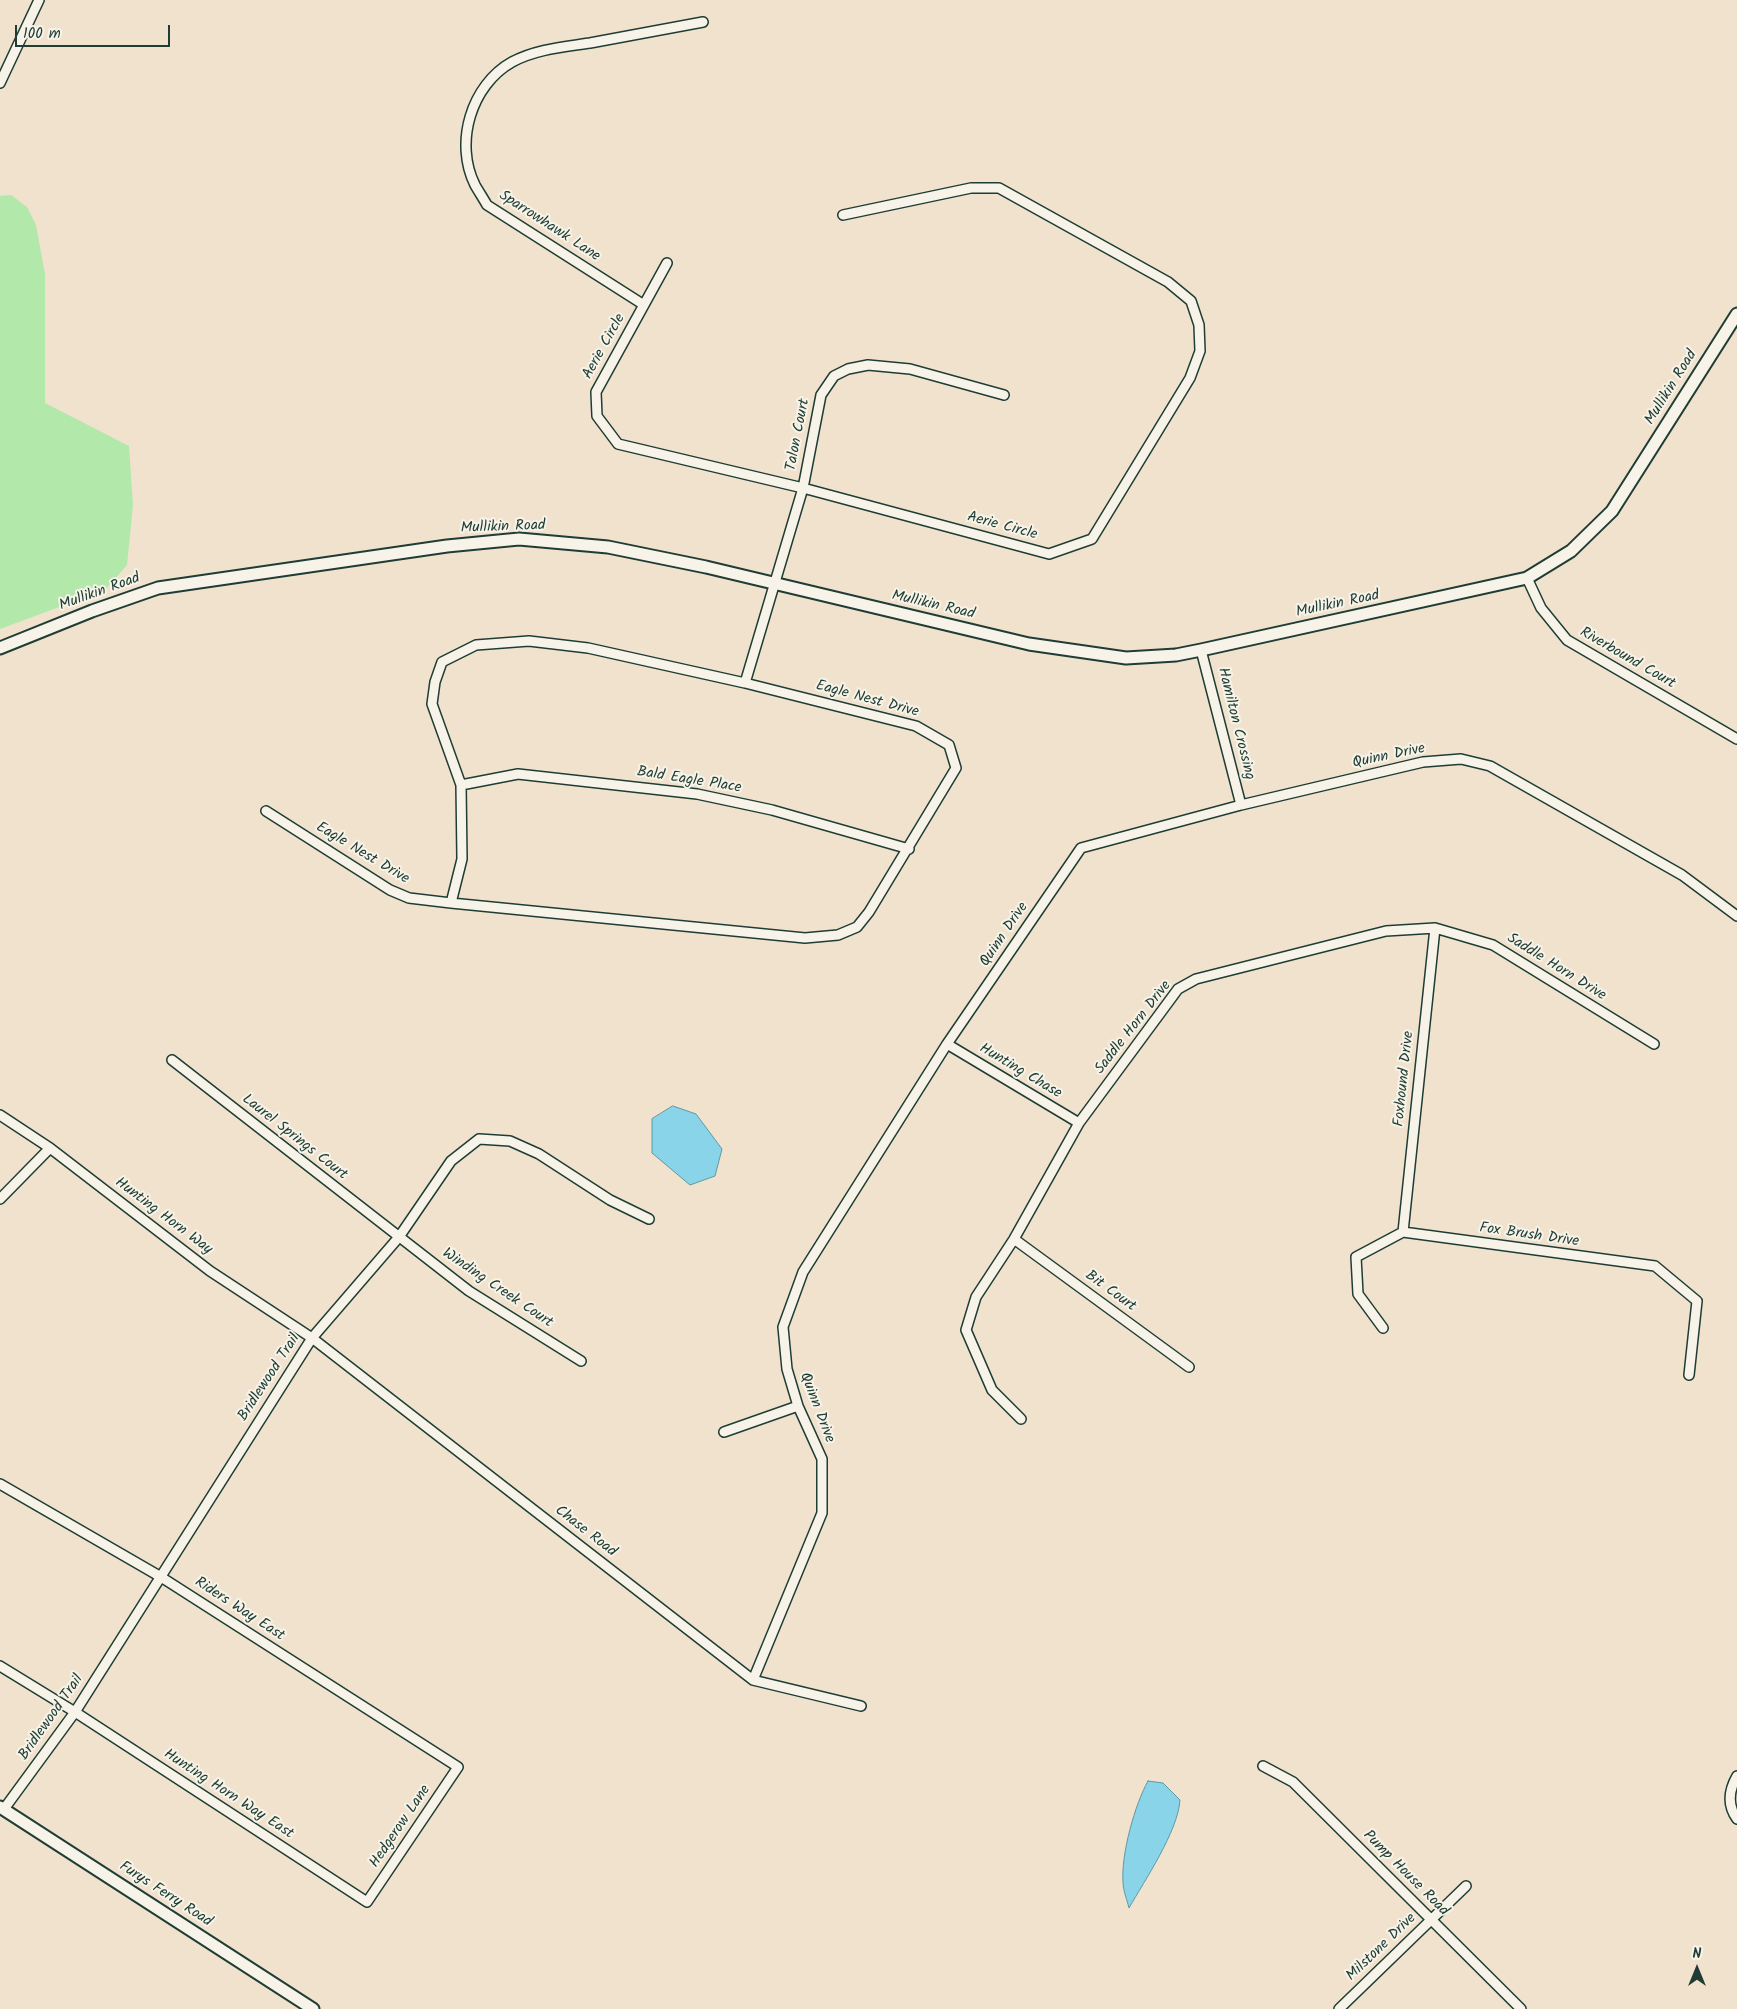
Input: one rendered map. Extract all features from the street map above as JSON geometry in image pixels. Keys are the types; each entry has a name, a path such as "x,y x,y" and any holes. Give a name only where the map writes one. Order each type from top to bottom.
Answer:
{"street":[{"path":"0,83 39,0"},
{"name":"Sparrowhawk Lane","path":"644,305 487,205 474,184 469,163 466,137 471,111 486,84 512,62 540,52 703,22"},
{"name":"Aerie Circle","path":"667,263 596,392 598,416 618,444 802,488 1049,554 1092,539 1190,378 1200,351 1199,325 1191,301 1168,282 1000,188 971,188 843,215"},
{"name":"Mullikin Road","path":"0,648 92,611 158,588 447,546 519,539 608,547 706,567 775,585 1029,644 1126,658 1176,655 1527,578 1571,551 1612,511 1737,314"},
{"name":"Talon Court","path":"746,683 802,488 821,395 834,376 848,369 868,365 910,369 1004,395"},
{"name":"Riverbound Court","path":"1527,578 1541,608 1567,640 1737,739"},
{"name":"Eagle Nest Drive","path":"266,811 390,890 408,898 451,903 622,918 762,935 805,938 838,935 857,928 909,848 956,768 948,745 916,726 746,683 588,648 529,641 476,645 457,652 442,662 435,682 432,704 461,785 462,859 451,903"},
{"name":"Hamilton Crossing","path":"1201,650 1241,805"},
{"name":"Quinn Drive","path":"753,1680 822,1513 822,1459 798,1406 787,1369 783,1327 803,1272 947,1044 1081,848 1241,805 1423,762 1461,759 1490,766 1682,875 1737,916"},
{"name":"Bald Eagle Place","path":"461,785 518,774 697,794 772,810 909,848"},
{"name":"Saddle Horn Drive","path":"1021,1419 992,1390 966,1330 976,1296 1014,1239 1079,1123 1178,989 1196,979 1386,931 1435,928 1493,945 1654,1044"},
{"name":"Foxhound Drive","path":"1403,1232 1435,928"},
{"name":"Hunting Chase","path":"947,1044 1079,1123"},
{"name":"Laurel Springs Court","path":"172,1060 399,1237"},
{"name":"Hunting Horn Way","path":"0,1115 50,1148 210,1271 312,1338"},
{"name":"Bridlewood Trail","path":"2,1808 75,1712 312,1338 399,1237 451,1160 479,1139 510,1141 532,1151 610,1200 649,1219"},
{"path":"0,1199 50,1148"},
{"path":"1383,1328 1358,1294 1356,1257 1403,1232"},
{"name":"Fox Brush Drive","path":"1403,1232 1655,1266 1696,1301 1689,1375"},
{"name":"Winding Creek Court","path":"399,1237 469,1291 581,1361"},
{"name":"Bit Court","path":"1014,1239 1189,1367"},
{"name":"Chase Road","path":"312,1338 753,1680 861,1706"},
{"path":"724,1432 798,1406"},
{"name":"Riders Way East","path":"0,1484 161,1577 458,1767"},
{"name":"Hunting Horn Way East","path":"0,1666 75,1712 367,1902"},
{"name":"Pump House Road","path":"1263,1766 1293,1782 1520,2009"},
{"name":"Hedgerow Lane","path":"367,1902 458,1767"},
{"path":"1737,1776 1730,1796 1731,1807 1737,1819"},
{"name":"Furys Ferry Road","path":"2,1808 313,2009"},
{"name":"Milstone Drive","path":"1339,2009 1466,1886"}],"green space":[{"path":"11,195 27,207 36,225 45,274 45,403 129,446 133,505 127,565 105,590 0,629 0,196"}],"water":[{"path":"673,1106 696,1114 722,1149 715,1176 690,1185 652,1153 652,1119"},
{"path":"1148,1781 1163,1783 1180,1800 1178,1812 1167,1840 1152,1870 1129,1908 1123,1885 1124,1858 1138,1803"}]}
